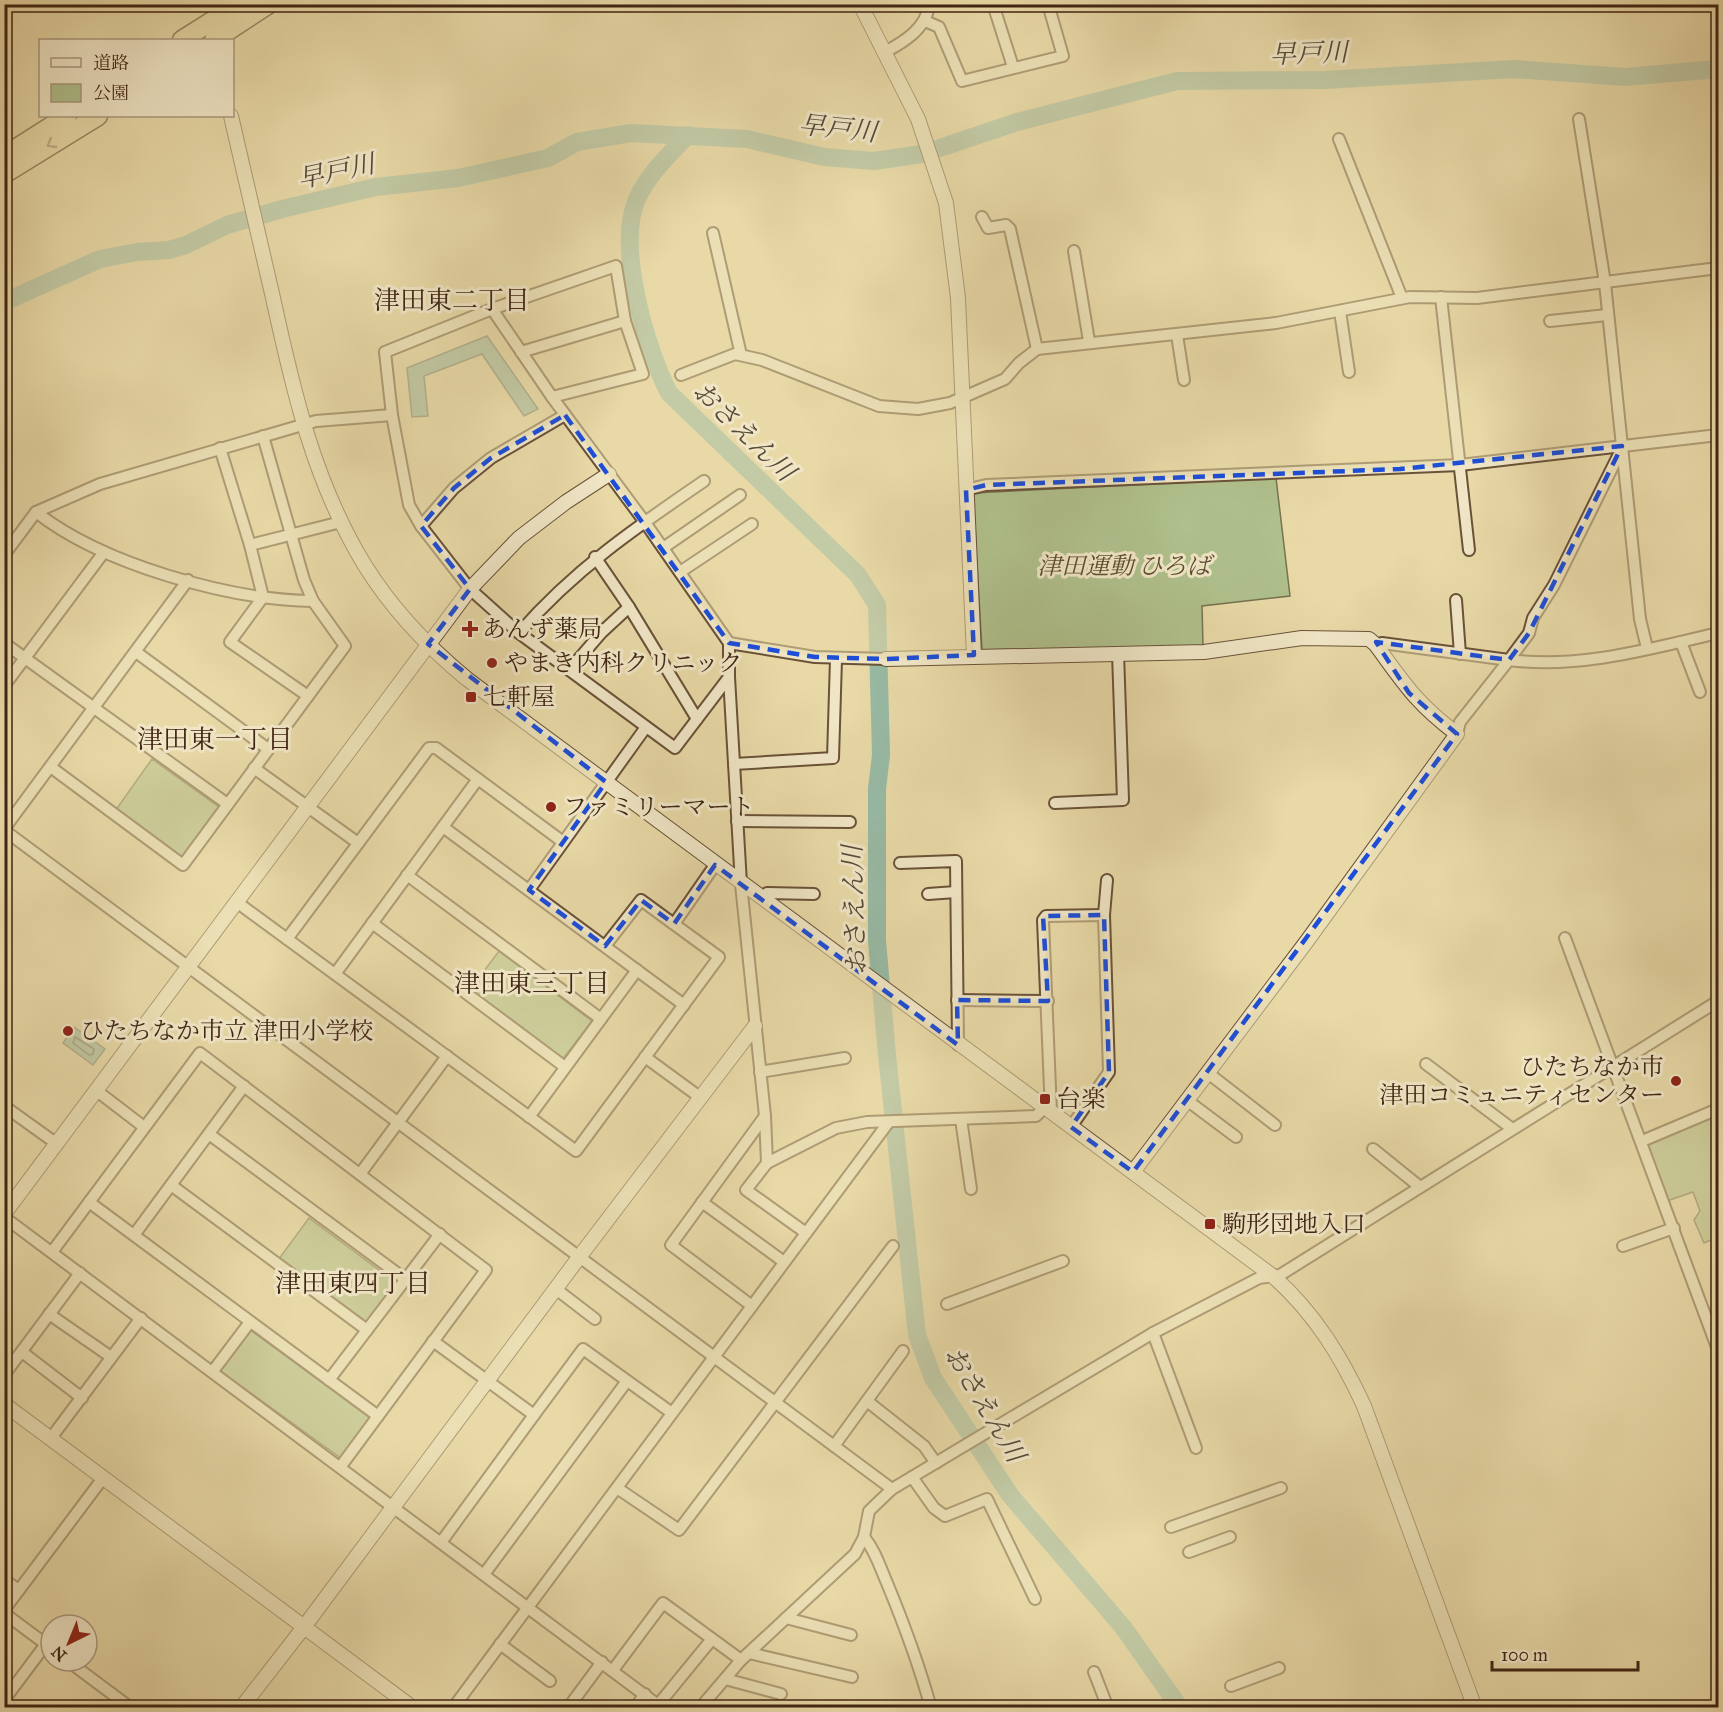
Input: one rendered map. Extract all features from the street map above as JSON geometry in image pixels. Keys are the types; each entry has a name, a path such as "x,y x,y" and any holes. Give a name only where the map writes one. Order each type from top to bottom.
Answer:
{"highway":[{"path":"209,36 239,4"},
{"path":"189,39 209,36 269,4"},
{"path":"4,156 65,117"},
{"path":"4,174 96,117"}],"street":[{"path":"860,4 926,140 938,173 954,250 974,655"},
{"path":"885,52 901,44 925,21 929,4"},
{"path":"993,4 1013,68"},
{"path":"925,21 939,27 962,81 1063,56 1047,4"},
{"path":"231,117 290,374 304,424 326,491 341,522 386,596 428,644 467,678 715,865 1274,1277 1309,1313 1346,1365 1364,1406 1475,1707"},
{"path":"1580,119 1605,283 1640,619 1647,648"},
{"path":"1339,139 1402,298"},
{"path":"982,217 988,228 1006,225 1010,229 1037,349"},
{"path":"713,233 741,355"},
{"path":"1074,251 1089,341"},
{"path":"552,397 643,374 625,321 616,266 492,309 385,352 392,415 409,505 422,526 470,589 519,633 675,748 729,677"},
{"path":"681,375 735,354 762,360 879,406 918,409 937,407 1005,379 1018,363 1037,349 1089,341 1178,335 1276,323 1402,298 1477,298 1719,268"},
{"path":"1441,297 1469,550"},
{"path":"492,309 552,397 644,521 729,643 741,884 765,1116 767,1163"},
{"path":"1340,312 1349,372"},
{"path":"1550,321 1607,315"},
{"path":"521,352 625,321"},
{"path":"1178,335 1184,380"},
{"path":"4,555 36,512 99,484 304,424 392,415"},
{"path":"422,526 454,488 491,458 565,415"},
{"path":"966,490 986,485 1460,465 1719,435"},
{"path":"52,768 183,865 226,803 345,646 313,601 263,436"},
{"path":"220,448 250,545 263,597"},
{"path":"1133,1172 1188,1101 1457,734 1460,722 1528,633 1533,618 1554,585 1622,448"},
{"path":"609,474 566,502 519,538 470,589 4,1215 660,1706 711,1639"},
{"path":"519,633 565,583 595,557 644,521 704,482"},
{"path":"663,548 740,495"},
{"path":"36,512 54,526 104,552 188,580 263,597 313,601"},
{"path":"250,545 341,522"},
{"path":"680,572 752,524"},
{"path":"4,686 104,552"},
{"path":"595,557 629,607 697,719"},
{"path":"188,580 52,768 4,830 892,1489"},
{"path":"263,597 230,642 308,696"},
{"path":"1456,600 1460,654"},
{"path":"570,669 602,632 629,607"},
{"path":"1376,645 1382,643 1509,660 1580,661 1628,654 1719,633"},
{"path":"729,643 836,659 886,659 974,655 1204,652 1250,644 1320,637 1369,639 1376,645 1409,693 1430,714 1457,734"},
{"path":"1681,642 1700,692"},
{"path":"4,643 226,803"},
{"path":"136,652 268,749"},
{"path":"1055,803 1123,800 1118,653"},
{"path":"734,764 833,758 836,659"},
{"path":"529,890 646,727"},
{"path":"287,939 429,748 436,748 563,842"},
{"path":"254,768 358,843"},
{"path":"335,974 478,779"},
{"path":"737,821 850,822"},
{"path":"443,827 684,1005"},
{"path":"900,863 956,861 958,1045"},
{"path":"674,924 715,865"},
{"path":"407,875 601,1019"},
{"path":"1071,1126 1109,1072 1104,915 1107,880"},
{"path":"928,894 956,892"},
{"path":"762,898 767,893 814,894"},
{"path":"238,903 576,1151 719,957 641,900 605,946"},
{"path":"1047,1110 1048,1001 1043,920 1046,916 1104,915"},
{"path":"372,923 565,1068"},
{"path":"1565,938 1719,1350"},
{"path":"529,1117 637,970"},
{"path":"957,1000 1048,1001"},
{"path":"700,1707 745,1657 855,1554 864,1537 868,1510 892,1489 967,1444 980,1439 1032,1404 1153,1333 1259,1278 1274,1277 1719,1001"},
{"path":"241,1707 304,1627 580,1256 755,1026"},
{"path":"52,1252 200,1053 486,1270 341,1466"},
{"path":"360,1174 447,1056"},
{"path":"645,1057 701,1098"},
{"path":"760,1072 845,1058"},
{"path":"1426,1064 1511,1128"},
{"path":"1208,1073 1275,1125"},
{"path":"134,1235 244,1086"},
{"path":"97,1091 144,1127"},
{"path":"1188,1101 1236,1137"},
{"path":"4,1106 57,1144"},
{"path":"1642,1142 1719,1109"},
{"path":"806,1233 746,1190 767,1163 836,1128 867,1122 1036,1116 1047,1110"},
{"path":"752,1306 671,1245 765,1116"},
{"path":"961,1119 971,1189"},
{"path":"453,1707 888,1122"},
{"path":"209,1134 405,1279"},
{"path":"1372,1149 1420,1187"},
{"path":"171,1185 367,1330"},
{"path":"89,1202 378,1416"},
{"path":"702,1202 784,1262"},
{"path":"1623,1246 1674,1228"},
{"path":"329,1380 440,1234"},
{"path":"617,1488 679,1530 893,1246"},
{"path":"947,1305 1063,1261"},
{"path":"4,1375 80,1273"},
{"path":"556,1289 595,1319"},
{"path":"49,1314 111,1357"},
{"path":"51,1438 141,1318"},
{"path":"213,1371 250,1322"},
{"path":"1153,1333 1196,1448"},
{"path":"434,1341 534,1415"},
{"path":"442,1541 583,1349 672,1413"},
{"path":"834,1446 903,1351"},
{"path":"22,1352 82,1398"},
{"path":"484,1573 627,1381"},
{"path":"867,1401 924,1446 936,1463"},
{"path":"4,1404 413,1707"},
{"path":"912,1477 934,1508 945,1516 987,1499 1035,1599"},
{"path":"39,1638 4,1611 103,1478"},
{"path":"1171,1527 1281,1488"},
{"path":"864,1537 871,1545 895,1601 920,1666 931,1707"},
{"path":"1189,1552 1230,1537"},
{"path":"4,1580 19,1590"},
{"path":"614,1671 663,1604 711,1639 745,1657 852,1677"},
{"path":"786,1618 850,1635"},
{"path":"500,1644 550,1681"},
{"path":"4,1700 39,1658"},
{"path":"568,1707 602,1662"},
{"path":"1231,1686 1279,1668"},
{"path":"1094,1672 1108,1707"},
{"path":"85,1673 131,1707"},
{"path":"725,1679 781,1694"},
{"path":"634,1707 645,1694"}],"highlighted area":[{"path":"565,415 729,643 815,657 886,659 974,655 966,490 986,485 1400,469 1622,446 1529,633 1509,660 1376,642 1409,693 1457,734 1133,1172 1071,1127 1109,1072 1104,915 1043,916 1048,1001 957,1000 958,1045 715,865 674,924 641,900 605,946 529,890 606,782 428,644 470,589 421,526 454,488 491,458"}],"green space":[{"name":"津田運動 ひろば","path":"1276,478 1290,596 1202,606 1203,646 982,650 973,493"},
{"path":"152,759 219,807 182,860 115,811"},
{"path":"499,951 592,1021 562,1060 469,991"},
{"path":"1718,1113 1718,1237 1704,1243 1694,1220 1700,1211 1693,1192 1667,1201 1644,1145"},
{"path":"309,1218 398,1284 367,1326 278,1260"},
{"path":"250,1330 373,1420 342,1459 220,1371"}],"water":[{"path":"487,336 538,409 524,416 482,354 424,376 428,416 412,417 407,368"},
{"path":"74,1027 105,1049 93,1065 63,1043"}],"waterway":[{"name":"早戸川","path":"4,302 100,259 137,252 169,250 186,245 227,225 282,209 376,187 458,178 548,158 577,142 631,133 747,139 824,157 874,161 922,154 1017,122 1177,81 1325,80 1514,69 1625,77 1718,69"},
{"name":"おさえん川","path":"688,135 647,181 637,199 631,219 630,243 636,297 660,374 669,393 858,575 877,605 881,755 877,789 877,941 917,1335 933,1378 1010,1495 1123,1627 1180,1708"}],"place":[{"name":"あんず薬局","path":"470,629"},
{"name":"やまき内科クリニック","path":"492,663"},
{"name":"七軒屋","path":"471,697"},
{"name":"ファミリーマート","path":"551,807"},
{"name":"ひたちなか市立 津田小学校","path":"68,1031"},
{"name":"ひたちなか市 津田コミュニティセンター","path":"1676,1081"},
{"name":"台楽","path":"1045,1099"},
{"name":"駒形団地入口","path":"1210,1224"}],"district":[{"name":"津田東二丁目","path":"452,300"},
{"name":"津田東一丁目","path":"215,739"},
{"name":"津田東三丁目","path":"532,983"},
{"name":"津田東四丁目","path":"353,1283"}]}
